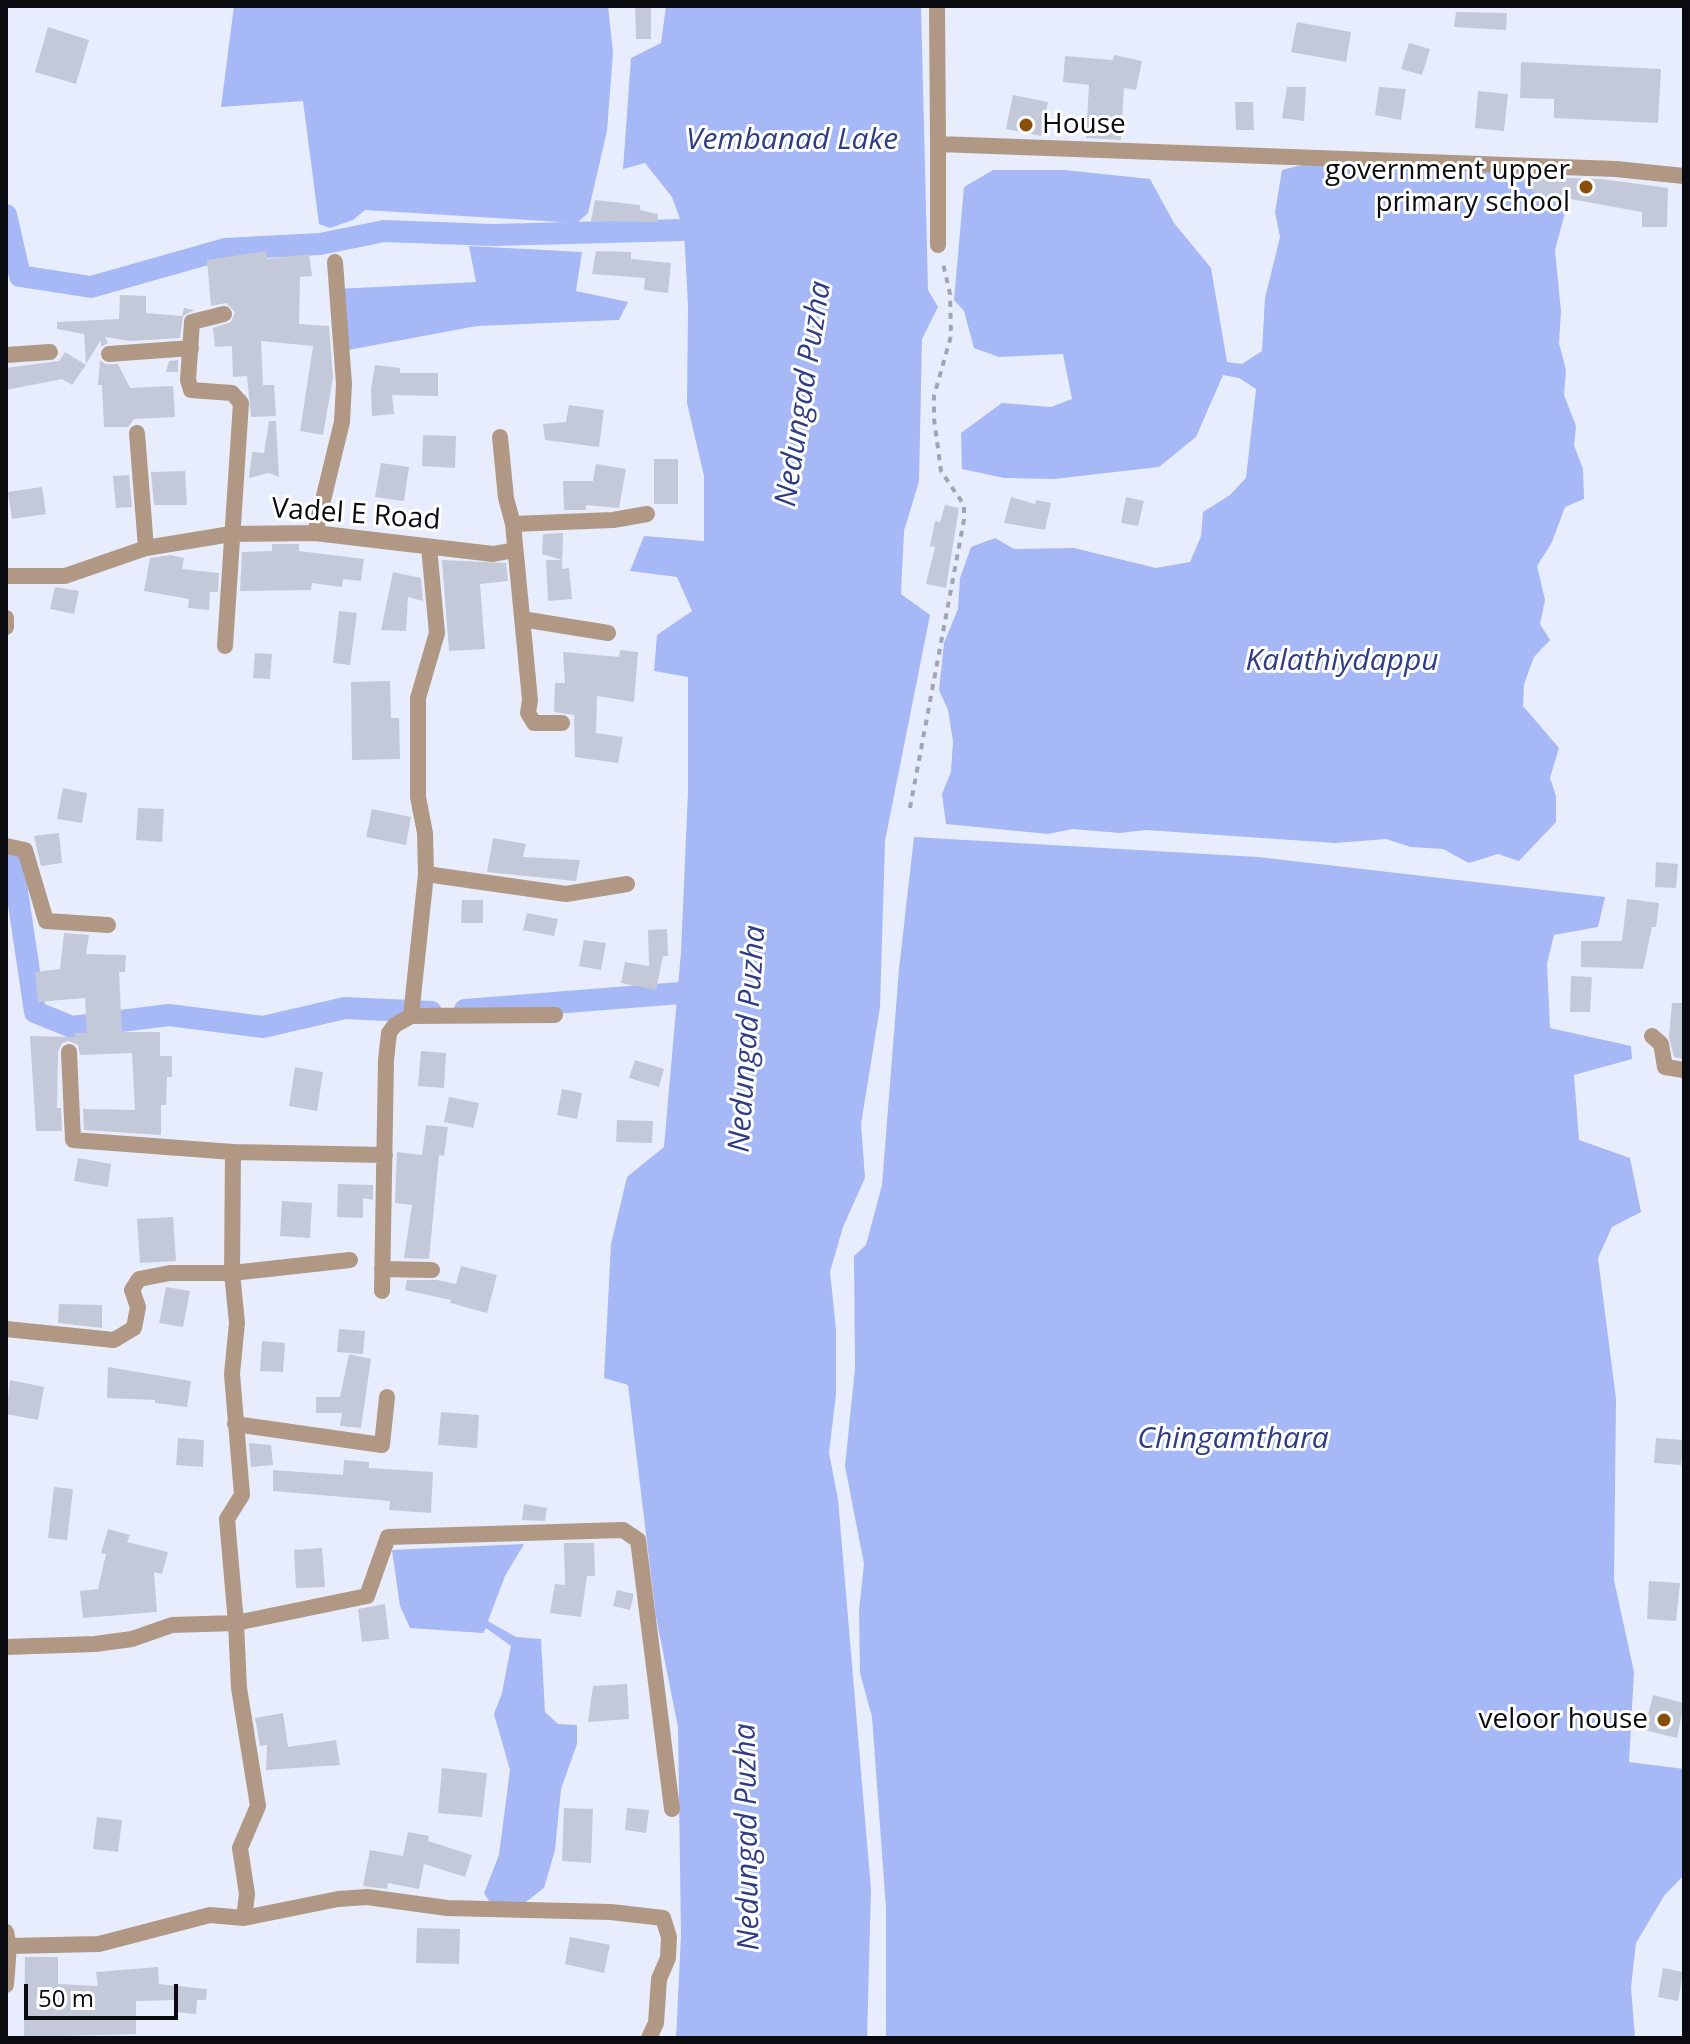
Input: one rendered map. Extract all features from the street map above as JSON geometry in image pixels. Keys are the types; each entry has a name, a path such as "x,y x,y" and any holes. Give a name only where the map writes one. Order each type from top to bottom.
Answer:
{"street":[{"path":"937,6 938,245"},
{"path":"938,144 1616,169 1684,176"},
{"path":"315,533 342,422 344,384 335,262"},
{"path":"224,314 192,322 188,380 191,390 232,393 241,403 225,646"},
{"path":"109,354 191,348"},
{"path":"6,355 50,352"},
{"path":"137,433 146,548"},
{"path":"500,437 506,498 513,524 530,700 528,713 534,723 562,723"},
{"path":"513,524 613,520 647,514"},
{"name":"Vadel E Road","path":"6,576 65,576 146,548 231,534 315,533 493,554 515,550"},
{"path":"382,1291 389,1033 411,1011 426,874 417,763 418,698 437,633 429,547"},
{"path":"6,618 6,627"},
{"path":"522,619 608,633"},
{"path":"6,846 25,850 46,921 108,925"},
{"path":"426,874 566,894 627,884"},
{"path":"411,1011 555,1015"},
{"path":"1652,1036 1661,1044 1665,1067 1684,1070"},
{"path":"69,1052 73,1140 233,1152 385,1155"},
{"path":"233,1152 232,1273 237,1323 232,1374 242,1495 227,1519 239,1688 258,1806 240,1848 247,1894 244,1918"},
{"path":"6,1329 114,1340 134,1328 138,1307 132,1290 139,1279 170,1273 232,1273 350,1260"},
{"path":"382,1269 432,1270"},
{"path":"235,1424 382,1445 387,1397"},
{"path":"6,1647 95,1644 132,1639 172,1625 236,1623 367,1596 388,1537 623,1530 638,1540 672,1809"},
{"path":"6,1985 8,1939 99,1944 210,1915 244,1918 338,1899 367,1897 447,1908 611,1912 663,1918 669,1937 668,1958 659,1979 656,2023 649,2038"}],"path":[{"path":"910,808 964,520 964,505 941,471 934,419 934,396 951,336 952,316 938,245"}],"water":[{"path":"234,6 608,6 613,52 607,131 588,213 577,223 365,210 353,220 330,228 319,224 303,101 221,107"},
{"name":"Vembanad Lake","path":"666,6 921,6 928,290 938,307 922,339 919,481 904,531 901,594 930,615 885,841 880,1007 861,1124 865,1178 843,1227 830,1272 836,1329 836,1394 829,1453 838,1499 871,1890 867,2038 676,2038 681,1936 678,1727 656,1617 628,1385 604,1378 611,1244 627,1177 664,1147 681,952 688,792 688,677 654,671 657,635 692,611 677,577 630,571 644,536 704,541 704,476 687,403 688,305 684,230 672,197 645,163 623,169 631,58 661,43"},
{"name":"Kalathiydappu","path":"1321,160 1531,170 1560,183 1565,213 1555,250 1561,312 1559,343 1566,370 1564,395 1576,426 1574,445 1583,469 1584,499 1565,507 1552,542 1537,566 1545,600 1540,624 1550,640 1534,657 1524,684 1523,706 1559,748 1550,778 1556,796 1556,822 1519,861 1498,854 1469,863 1443,849 1411,847 1386,839 1335,843 1146,830 1120,833 1073,829 1048,834 946,824 942,794 951,772 953,741 948,710 939,690 944,643 958,609 960,578 971,547 995,538 1014,549 1074,548 1156,568 1190,562 1201,536 1203,512 1230,495 1246,478 1256,389 1239,378 1223,375 1196,437 1159,467 1054,479 1004,478 962,469 961,433 1002,403 1051,407 1072,399 1063,354 999,357 974,348 964,311 954,300 964,187 993,170 1064,170 1150,179 1174,223 1211,268 1227,362 1242,364 1262,351 1265,298 1280,237 1275,212 1282,170"},
{"path":"469,246 582,252 576,291 628,302 619,320 477,326 343,351 336,289 476,282"},
{"name":"Chingamthara","path":"914,837 1258,857 1605,897 1598,927 1554,935 1547,964 1550,1028 1631,1046 1632,1059 1574,1075 1579,1140 1630,1158 1641,1212 1612,1227 1598,1258 1616,1399 1614,1580 1634,1672 1629,1762 1684,1769 1684,1875 1664,1896 1636,1943 1631,1987 1635,2038 886,2038 886,1908 872,1717 860,1673 859,1610 864,1564 845,1466 855,1368 854,1256 866,1245 882,1185 899,969"},
{"path":"524,1544 505,1576 488,1621 516,1637 541,1639 545,1712 558,1724 577,1725 577,1744 561,1789 555,1850 544,1888 522,1905 491,1904 484,1893 499,1855 510,1770 494,1714 502,1693 511,1646 486,1628 483,1633 410,1628 400,1606 392,1550"}],"building":[{"path":"635,6 651,6 651,39 636,39"},
{"path":"1456,12 1507,13 1506,30 1454,27"},
{"path":"1297,22 1351,32 1346,62 1291,52"},
{"path":"48,27 89,40 76,84 35,72"},
{"path":"1409,43 1430,49 1422,75 1401,69"},
{"path":"1114,55 1142,61 1136,90 1124,88 1121,140 1086,138 1089,85 1063,82 1065,56 1113,60"},
{"path":"1521,62 1661,69 1658,123 1554,118 1554,99 1520,98"},
{"path":"1287,87 1306,87 1304,121 1282,118"},
{"path":"1379,87 1406,89 1401,120 1375,115"},
{"path":"1478,91 1508,94 1504,131 1475,128"},
{"path":"1013,95 1048,102 1041,136 1006,129"},
{"path":"1235,102 1253,102 1254,130 1236,130"},
{"path":"1535,177 1601,179 1668,188 1667,227 1642,227 1642,212 1532,192"},
{"path":"595,200 640,205 640,210 658,214 657,222 591,221"},
{"path":"266,251 267,259 309,254 312,276 300,277 299,324 329,326 333,378 323,435 300,431 313,346 261,341 263,385 274,385 276,416 251,417 247,376 233,377 232,346 215,347 213,328 231,322 235,312 226,303 211,306 207,260"},
{"path":"596,251 631,252 631,259 671,263 668,293 644,290 645,278 592,274"},
{"path":"120,295 146,296 146,313 182,316 184,308 194,310 183,316 180,338 130,341 105,337 108,343 101,347 101,340 86,364 84,334 57,329 57,322 119,319"},
{"path":"65,352 86,365 72,385 62,379 6,390 6,368 59,361"},
{"path":"100,360 105,364 118,364 130,388 173,386 175,417 134,419 128,427 104,427 102,385 98,385"},
{"path":"178,360 178,372 166,372 169,361"},
{"path":"375,365 400,368 400,373 438,373 438,396 392,395 394,414 372,416 371,389"},
{"path":"569,405 604,410 599,447 545,440 543,424 566,422"},
{"path":"269,421 276,421 279,477 269,473 249,478 252,452 264,453"},
{"path":"423,435 456,436 455,468 422,466"},
{"path":"654,459 678,459 678,504 654,504"},
{"path":"381,463 409,467 404,501 375,497"},
{"path":"596,464 626,469 619,508 586,505 586,510 564,510 563,481 593,481"},
{"path":"185,471 187,505 154,505 151,472"},
{"path":"129,475 132,507 116,508 113,476"},
{"path":"42,487 46,514 12,519 8,492"},
{"path":"1011,497 1035,504 1036,500 1051,503 1045,530 1004,523"},
{"path":"1126,497 1144,501 1138,526 1121,523"},
{"path":"945,505 959,508 946,588 926,584 935,547 930,546 935,521 940,522"},
{"path":"563,533 562,569 569,568 572,599 548,601 546,560 562,560 542,554 543,534"},
{"path":"272,544 299,544 299,551 364,559 361,581 343,579 342,587 312,583 311,590 240,591 242,552 272,551"},
{"path":"170,555 184,558 182,569 219,573 218,592 210,592 209,610 188,608 189,599 144,591 150,558"},
{"path":"442,560 506,563 508,581 480,584 485,649 449,651"},
{"path":"393,572 421,578 423,601 408,597 406,631 381,630"},
{"path":"55,587 79,591 74,614 50,609"},
{"path":"339,611 357,613 350,665 333,663"},
{"path":"620,650 638,652 634,702 597,696 596,733 623,737 618,763 575,757 574,715 554,712 555,683 565,683 563,652 619,657"},
{"path":"255,653 272,654 270,679 253,678"},
{"path":"390,681 391,718 399,718 400,759 352,760 351,682"},
{"path":"63,788 87,793 82,823 57,819"},
{"path":"138,808 164,809 162,842 136,840"},
{"path":"372,809 411,817 406,845 366,837"},
{"path":"59,833 62,863 41,866 34,836"},
{"path":"493,838 526,844 523,857 580,860 576,881 487,872"},
{"path":"1656,862 1678,864 1676,888 1655,887"},
{"path":"1627,899 1659,903 1656,927 1652,927 1643,969 1581,967 1581,941 1622,941"},
{"path":"462,900 483,900 483,923 461,923"},
{"path":"527,913 558,919 554,936 523,930"},
{"path":"667,929 668,956 663,956 656,990 621,983 625,962 649,966 648,930"},
{"path":"64,933 89,935 86,954 126,955 125,972 119,972 122,1032 160,1032 160,1056 172,1056 172,1077 167,1077 166,1105 161,1105 161,1135 84,1130 83,1109 135,1110 132,1053 80,1055 78,1045 69,1041 62,1043 58,1052 57,1108 61,1108 62,1131 36,1131 30,1036 75,1037 75,1033 87,1033 85,998 38,1002 35,972 60,969"},
{"path":"584,940 606,943 601,970 579,966"},
{"path":"1571,976 1592,977 1590,1012 1570,1012"},
{"path":"1672,1003 1684,1003 1684,1059 1674,1057 1669,1037"},
{"path":"421,1051 446,1053 444,1088 418,1086"},
{"path":"635,1060 664,1069 659,1087 629,1078"},
{"path":"295,1067 323,1072 317,1111 289,1106"},
{"path":"562,1089 582,1093 577,1119 557,1115"},
{"path":"449,1097 479,1103 473,1128 444,1122"},
{"path":"617,1120 653,1121 652,1143 616,1142"},
{"path":"426,1125 448,1127 444,1156 439,1155 429,1259 404,1258 412,1205 395,1203 397,1152 422,1155"},
{"path":"78,1158 111,1164 108,1187 74,1181"},
{"path":"338,1184 373,1185 373,1200 363,1198 363,1218 337,1217"},
{"path":"282,1201 312,1203 310,1238 280,1236"},
{"path":"173,1217 176,1261 140,1263 137,1219"},
{"path":"461,1266 497,1275 487,1313 450,1303 451,1300 405,1290 407,1280 437,1280 456,1284"},
{"path":"166,1287 190,1291 183,1327 159,1323"},
{"path":"59,1304 102,1305 102,1328 58,1323"},
{"path":"339,1329 365,1331 363,1354 337,1352"},
{"path":"262,1341 285,1343 283,1372 260,1371"},
{"path":"349,1354 371,1359 361,1428 340,1426 342,1413 316,1413 316,1397 340,1397"},
{"path":"108,1367 191,1381 187,1407 155,1403 155,1400 107,1398"},
{"path":"10,1380 44,1387 38,1420 6,1414"},
{"path":"441,1412 479,1415 477,1448 438,1445"},
{"path":"178,1438 204,1440 203,1467 176,1465"},
{"path":"1656,1438 1683,1440 1681,1465 1654,1463"},
{"path":"249,1443 271,1445 273,1465 251,1467"},
{"path":"344,1460 369,1462 369,1468 433,1472 431,1513 389,1510 390,1501 273,1491 273,1470 343,1475"},
{"path":"54,1487 73,1489 67,1540 48,1538"},
{"path":"524,1504 547,1508 545,1521 522,1520"},
{"path":"108,1529 130,1535 127,1542 168,1552 162,1574 154,1572 157,1612 83,1618 80,1591 98,1589 106,1554 101,1553"},
{"path":"564,1543 594,1543 595,1576 587,1576 581,1617 550,1613 555,1584 565,1585"},
{"path":"322,1548 325,1587 296,1588 294,1550"},
{"path":"1649,1581 1680,1583 1676,1621 1647,1619"},
{"path":"617,1590 634,1594 630,1610 613,1606"},
{"path":"385,1604 389,1639 362,1642 358,1609"},
{"path":"627,1684 629,1719 588,1722 593,1686"},
{"name":"veloor house","path":"1653,1695 1684,1703 1677,1738 1644,1730"},
{"path":"283,1713 288,1747 336,1740 340,1765 266,1770 267,1745 260,1746 255,1718"},
{"path":"442,1768 487,1773 482,1817 438,1813"},
{"path":"564,1808 593,1809 591,1863 562,1861"},
{"path":"627,1808 649,1810 646,1833 625,1830"},
{"path":"97,1817 122,1820 118,1852 93,1849"},
{"path":"408,1832 429,1836 428,1841 472,1855 465,1877 424,1864 419,1889 388,1883 387,1889 363,1886 370,1850 403,1856"},
{"path":"417,1928 460,1929 459,1964 416,1963"},
{"path":"570,1937 610,1945 604,1973 565,1964"},
{"path":"25,1957 58,1957 58,1984 98,1986 96,1972 158,1967 159,1984 207,1989 206,2000 197,2000 196,2014 176,2012 177,2000 136,2001 136,2034 24,2037"},
{"path":"1663,1968 1683,1972 1678,2001 1658,1997"}],"waterway":[{"path":"6,215 20,276 91,287 225,249 320,244 384,231 493,235 684,230"},
{"path":"12,857 35,1012 72,1027 169,1015 263,1027 345,1008 431,1012"},
{"path":"465,1010 706,991"}],"place":[{"name":"House","path":"1026,125"},
{"name":"government upper primary school","path":"1586,187"},
{"name":"veloor house","path":"1664,1720"}],"water label":[{"name":"Nedungad Puzha","path":"804,394"},
{"name":"Nedungad Puzha","path":"748,1039"},
{"name":"Nedungad Puzha","path":"748,1837"}]}
